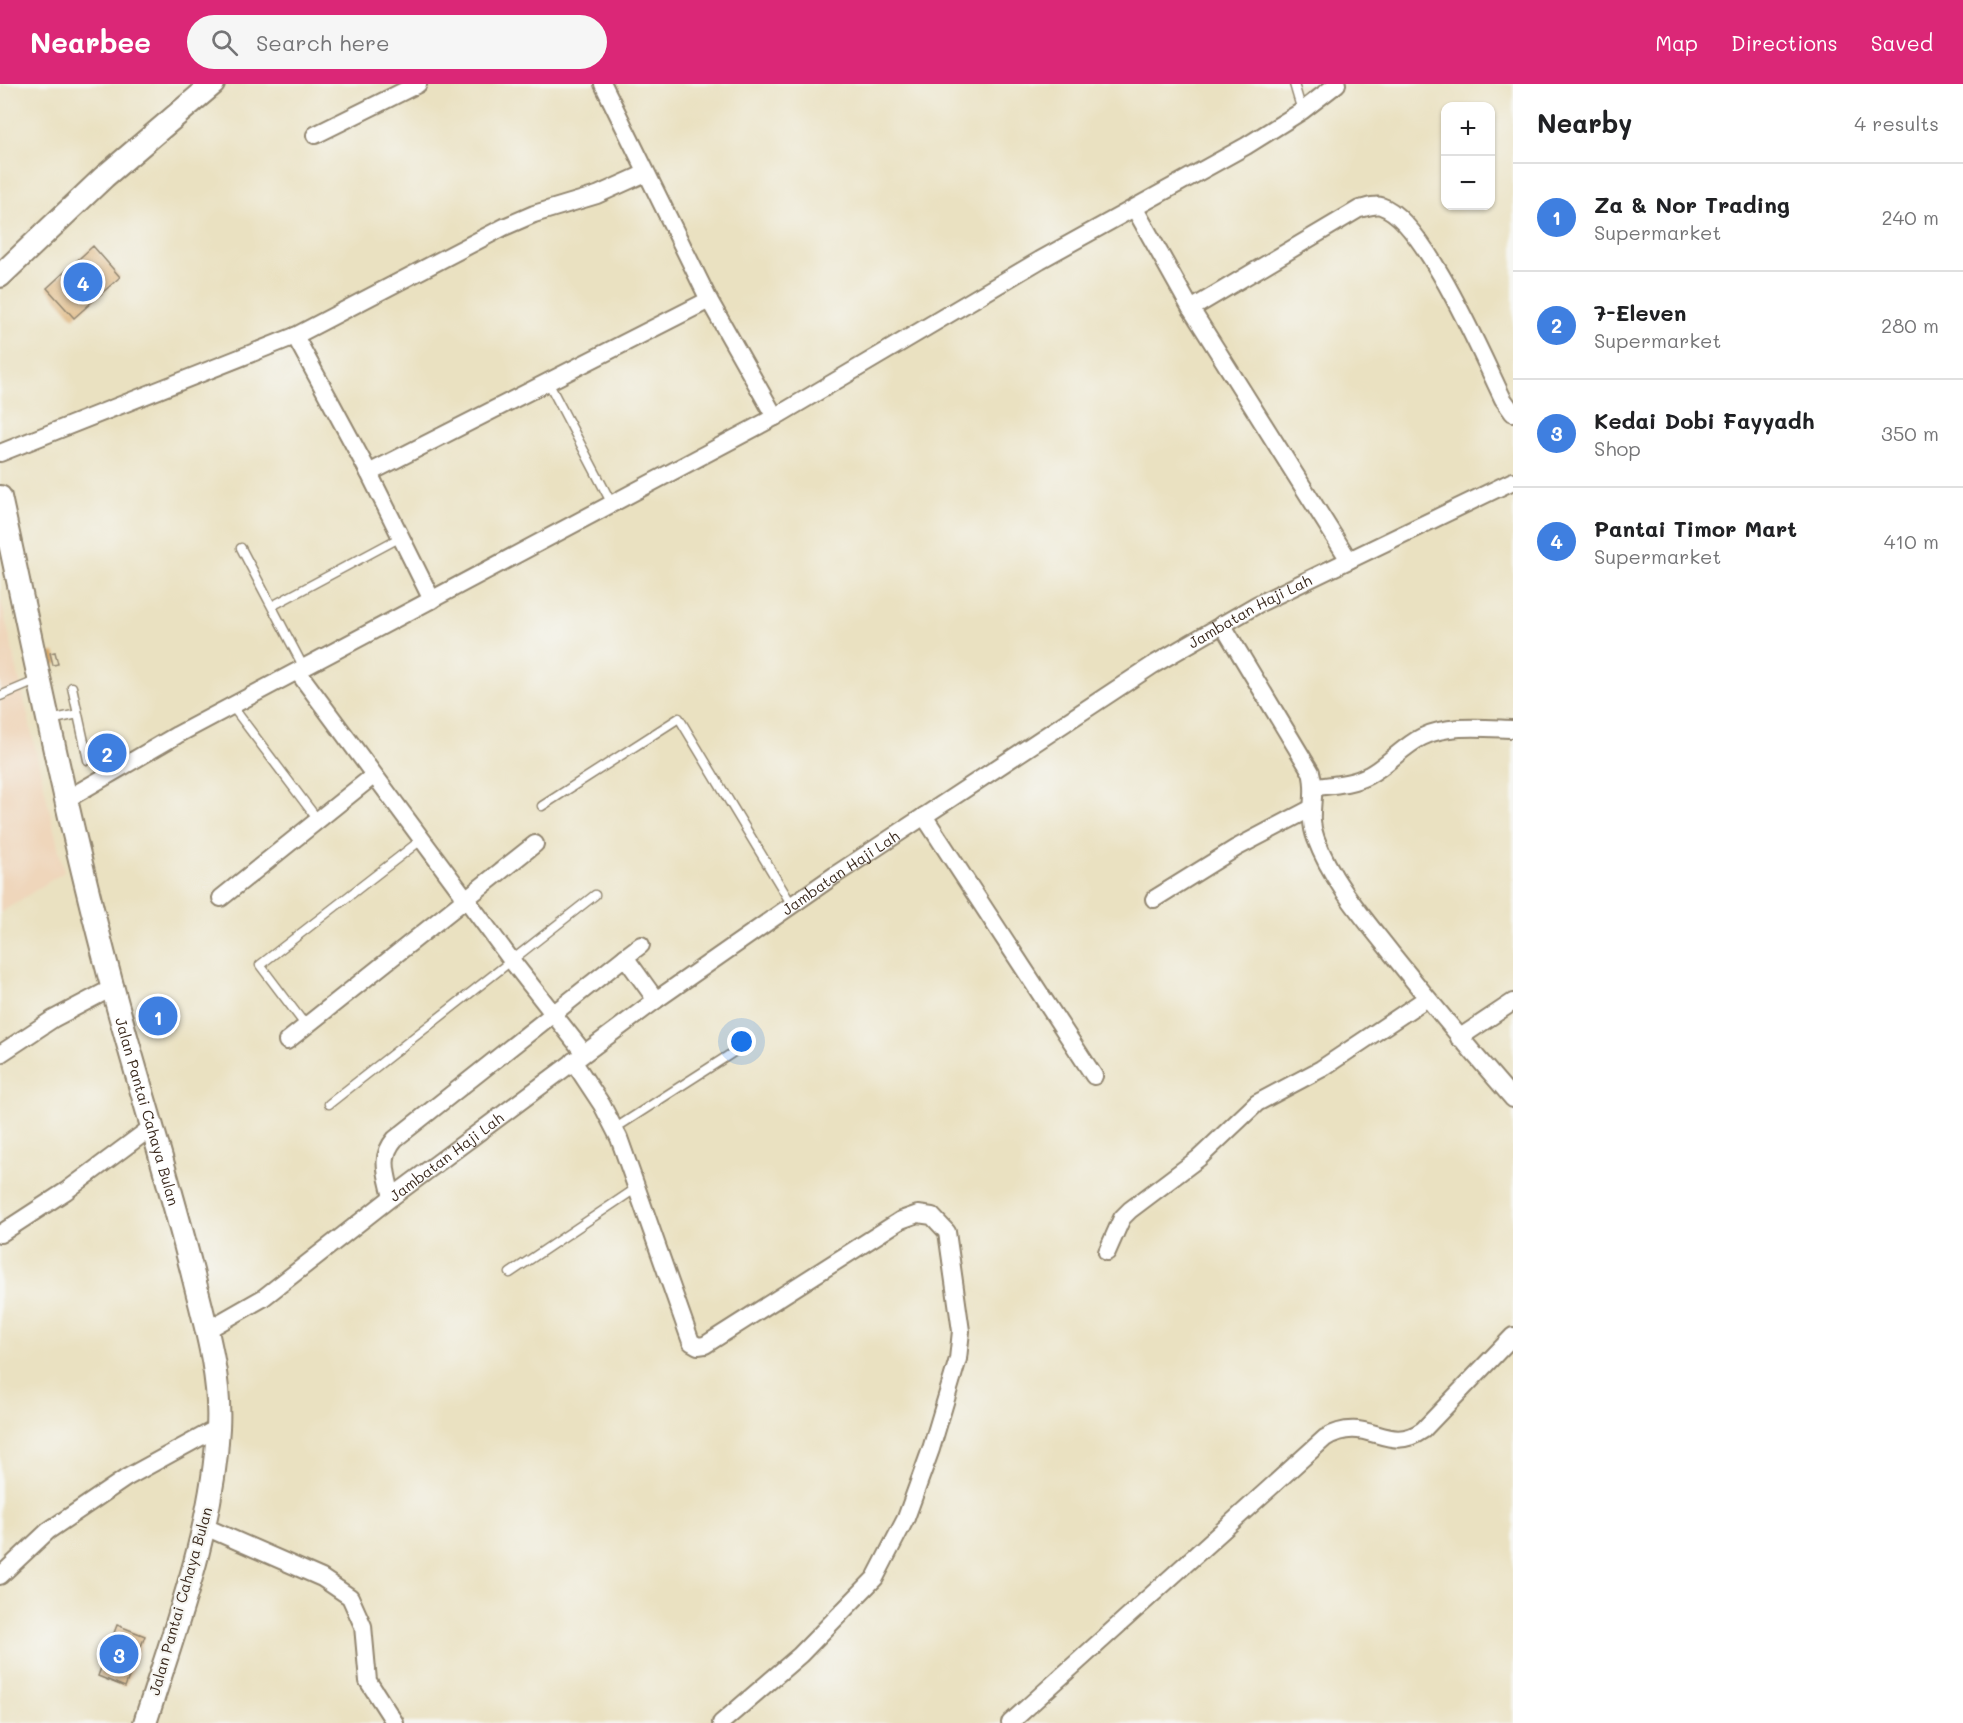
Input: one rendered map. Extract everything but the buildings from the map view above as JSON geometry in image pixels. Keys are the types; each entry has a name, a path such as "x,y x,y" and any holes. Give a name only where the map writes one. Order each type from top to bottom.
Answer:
{"street":[{"path":"0,276 105,177 213,84"},
{"path":"315,135 418,84"},
{"path":"603,84 709,300 775,417"},
{"path":"67,799 232,706 775,417 1040,260 1135,209 1302,111 1337,84"},
{"path":"0,453 295,336 504,227 534,214 597,195 646,173"},
{"path":"1191,309 1359,209 1380,205 1397,214 1446,279 1503,399 1513,413"},
{"path":"1135,209 1191,309 1349,560"},
{"path":"369,473 709,300"},
{"path":"295,336 369,473 432,600"},
{"name":"Jambatan Haji Lah","path":"207,1330 263,1298 392,1197 656,1000 792,905 1152,664 1222,624 1513,481"},
{"name":"Jalan Pantai Cahaya Bulan","path":"0,497 3,530 41,679 112,988 207,1330 218,1393 219,1427 203,1526 145,1723"},
{"path":"1222,624 1306,762 1316,787 1310,809 1316,840 1347,897 1459,1038 1513,1098"},
{"path":"301,670 421,840 553,1012 614,1129 638,1187 691,1342 698,1346 705,1346 901,1220 918,1214 932,1216 947,1232 961,1330 958,1359 931,1449 906,1518 874,1578 859,1595 800,1655 721,1723"},
{"path":"1316,787 1349,782 1370,775 1420,738 1437,731 1480,728 1513,729"},
{"path":"221,898 374,776"},
{"path":"1154,899 1236,848 1310,809"},
{"path":"924,816 1094,1076"},
{"path":"287,1041 535,844"},
{"path":"392,1197 384,1159 395,1139 553,1012 641,945"},
{"path":"625,957 656,1000"},
{"path":"0,1054 53,1019 112,988"},
{"path":"1107,1252 1122,1218 1130,1210 1199,1158 1257,1103 1321,1068 1427,998"},
{"path":"1459,1038 1513,1002"},
{"path":"0,1234 66,1191 152,1127"},
{"path":"1010,1723 1325,1438 1340,1430 1354,1428 1392,1439 1413,1437 1423,1431 1513,1336"},
{"path":"0,1576 48,1531 126,1478 219,1427"},
{"path":"203,1526 322,1578 350,1597 363,1626 368,1681 395,1723"}],"lane":[{"path":"1294,84 1302,111"},
{"path":"548,382 612,504"},
{"path":"272,606 401,537"},
{"path":"241,548 272,606 301,670"},
{"path":"0,696 41,679"},
{"path":"72,687 88,760"},
{"path":"232,706 318,820"},
{"path":"50,720 78,714"},
{"path":"542,806 679,718 792,905"},
{"path":"306,1026 260,965 421,840"},
{"path":"329,1104 595,895"},
{"path":"614,1129 740,1048"},
{"path":"510,1273 638,1187"}],"shaded area":[{"path":"0,596 64,872 0,913"}],"place":[{"name":"Pantai Timor Mart","path":"83,282"},
{"name":"7-Eleven","path":"107,753"},
{"name":"Za & Nor Trading","path":"158,1016"},
{"name":"Kedai Dobi Fayyadh","path":"119,1654"}]}
